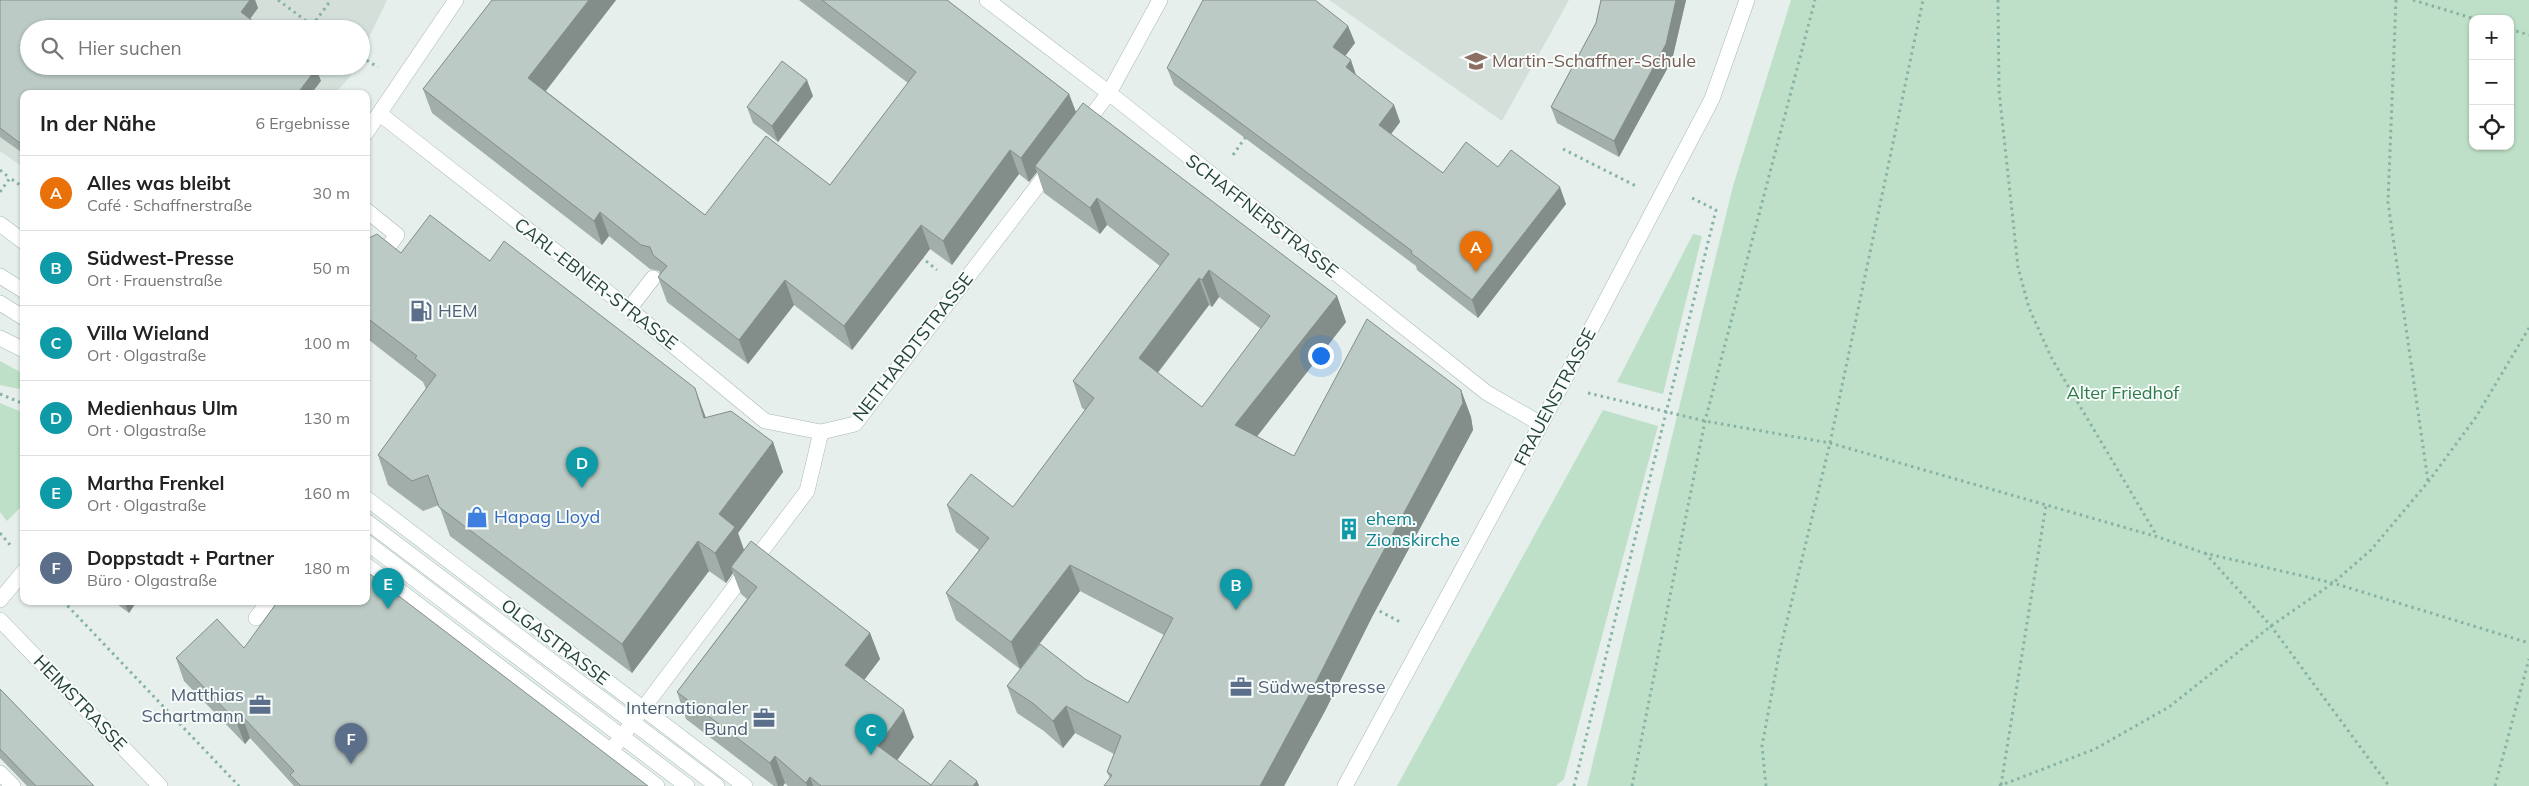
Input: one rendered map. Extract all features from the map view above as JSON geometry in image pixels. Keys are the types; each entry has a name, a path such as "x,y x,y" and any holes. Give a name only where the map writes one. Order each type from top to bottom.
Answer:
{"street":[{"path":"370,128 456,0"},
{"name":"SCHAFFNERSTRASSE","path":"987,0 1108,93 1487,393 1542,424"},
{"path":"1073,140 1108,93 1160,0"},
{"name":"FRAUENSTRASSE","path":"1344,786 1542,424 1560,386 1712,99 1747,0"},
{"name":"CARL-EBNER-STRASSE","path":"380,114 629,309 765,421 820,432"},
{"name":"NEITHARDTSTRASSE","path":"820,432 855,424 1061,155"},
{"path":"370,213 397,235 380,258"},
{"path":"0,224 20,239"},
{"path":"0,276 20,288"},
{"path":"629,309 653,278"},
{"path":"0,304 20,316"},
{"path":"0,338 20,348"},
{"path":"611,751 807,491 820,432"},
{"name":"OLGASTRASSE","path":"370,501 745,786"},
{"path":"370,524 717,786"},
{"path":"370,545 687,786"},
{"path":"370,568 657,786"},
{"path":"0,600 20,576"},
{"path":"256,618 266,605"},
{"name":"HEIMSTRASSE","path":"0,620 160,786"},
{"path":"0,773 13,786"}],"path":[{"path":"278,0 304,20"},
{"path":"316,20 331,0"},
{"path":"1632,786 1706,421 1815,0"},
{"path":"1766,786 1762,746 1779,654 1830,443 1923,0"},
{"path":"1998,0 1999,90 2018,267 2029,308 2052,359 2158,537"},
{"path":"2396,0 2388,202 2428,482"},
{"path":"2413,0 2469,17"},
{"path":"2514,30 2529,35"},
{"path":"1215,179 1252,127"},
{"path":"1563,149 1664,192 1716,210 1574,786"},
{"path":"0,170 20,185"},
{"path":"0,192 10,178"},
{"path":"915,253 960,287"},
{"path":"2000,786 2095,749 2169,707 2271,626 2333,583 2371,550 2428,482 2476,417 2529,328"},
{"path":"1560,386 1706,421 1830,443 2158,537 2204,552 2333,583 2529,643"},
{"path":"0,394 20,402"},
{"path":"2000,786 2046,505"},
{"path":"2204,552 2271,626 2389,786"},
{"path":"1366,604 1427,636"},
{"path":"66,605 239,786"},
{"path":"2494,786 2529,659"}],"shaded area":[{"path":"0,0 387,0 370,35 370,20 20,20 20,75 351,75 338,90 20,90 20,165 0,151"},
{"name":"Martin-Schaffner-Schule","path":"1329,0 1569,0 1502,121"}],"green space":[{"name":"Alter Friedhof","path":"1791,0 2529,0 2529,786 1587,786 1733,186"},
{"path":"1693,234 1702,236 1663,394 1617,382"},
{"path":"0,361 20,372 20,389 0,385"},
{"path":"0,403 20,411 20,508 7,521 0,512"},
{"path":"1603,410 1658,426 1564,779 1556,786 1397,786"}],"building":[{"path":"0,0 250,0 241,12 251,20 20,20 20,75 311,75 300,90 20,90 20,143 0,128"},
{"path":"492,0 589,0 528,78 705,215 766,136 830,185 916,72 822,0 947,0 1069,94 1021,158 1010,150 943,241 921,225 844,326 785,280 739,340 658,277 667,266 653,255 650,247 641,245 600,212 594,221 423,89"},
{"path":"1203,0 1315,0 1348,26 1333,47 1351,60 1346,67 1394,105 1379,125 1443,173 1466,142 1498,167 1511,150 1560,187 1472,300 1411,253 1412,251 1167,68"},
{"path":"1601,0 1676,0 1666,44 1614,141 1551,107 1596,23"},
{"path":"782,61 807,80 772,126 747,107"},
{"path":"1083,103 1337,296 1235,425 1294,456 1367,319 1461,390 1463,403 1260,786 1104,786 1112,775 1107,772 1121,736 1066,706 1053,721 1034,704 1007,686 1040,644 1085,679 1128,703 1173,618 1070,565 1011,642 946,593 989,538 947,505 971,474 1013,507 1094,398 1073,381 1169,254 1097,198 1090,208 1035,166","holes":["1209,270 1270,316 1202,407 1139,358 1199,278 1202,280"]},
{"path":"430,215 490,261 504,241 695,388 704,418 731,411 773,442 719,514 735,527 715,553 698,541 622,644 439,507 428,475 412,481 378,455 436,375 415,358 417,356 370,320 370,238 377,234 401,253"},
{"path":"751,541 870,633 845,665 904,710 878,746 931,785 950,760 977,781 973,786 821,786 810,777 806,783 775,756 770,763 677,692 757,587 731,567"},
{"path":"370,574 648,786 301,786 290,775 294,771 242,716 236,721 176,658 217,619 244,648 275,605 370,605"},
{"path":"0,689 94,786 36,786 0,749"}],"place":[{"name":"Martin-Schaffner-Schule","path":"1476,61"},
{"name":"Alles was bleibt","path":"1476,272"},
{"name":"HEM","path":"421,311"},
{"name":"Medienhaus Ulm","path":"582,488"},
{"name":"Hapag Lloyd","path":"477,517"},
{"name":"ehem. Zionskirche","path":"1349,529"},
{"name":"Martha Frenkel","path":"388,609"},
{"name":"Südwest-Presse","path":"1236,610"},
{"name":"Südwestpresse","path":"1241,687"},
{"name":"Matthias Schartmann","path":"260,705"},
{"name":"Internationaler Bund","path":"764,718"},
{"name":"Villa Wieland","path":"871,755"},
{"name":"Doppstadt + Partner","path":"351,764"}]}
